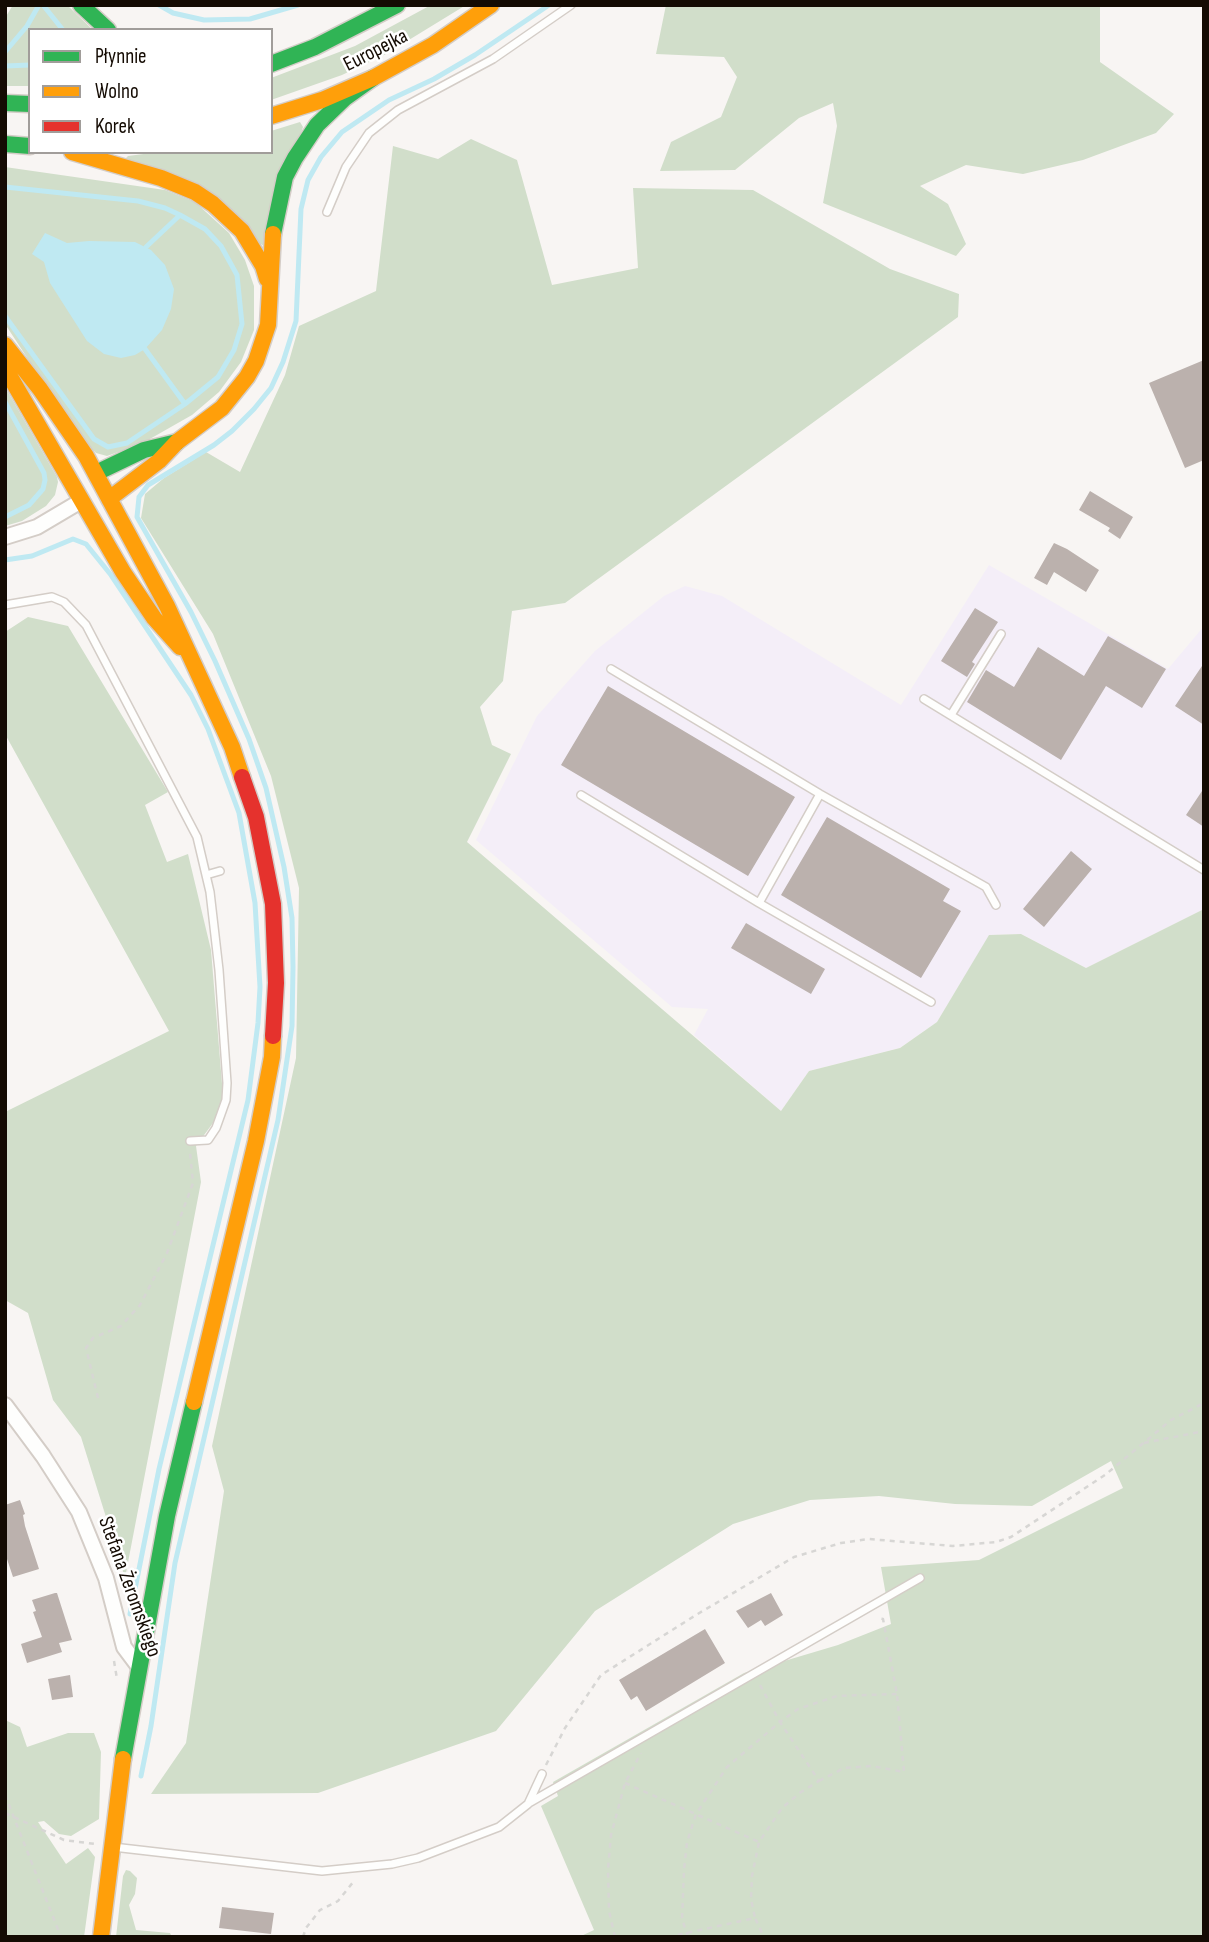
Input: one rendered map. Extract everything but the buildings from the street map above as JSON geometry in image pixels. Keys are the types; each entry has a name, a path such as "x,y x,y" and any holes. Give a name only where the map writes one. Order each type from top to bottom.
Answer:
{"street":[{"path":"80,5 106,28"},
{"name":"Europejka","path":"273,63 340,36 397,5"},
{"name":"Europejka","path":"273,115 322,100 373,78 433,45 491,5"},
{"path":"80,500 95,505 109,499 222,408 247,377 268,325 270,258 275,218 285,177 317,125 373,78"},
{"path":"5,103 28,104"},
{"path":"5,144 28,146"},
{"path":"79,154 161,178 195,192 213,204 242,232 253,248 263,266 270,289"},
{"path":"5,345 40,390 96,472 167,606 232,747 256,817 273,904 276,983 272,1056 256,1141 167,1516 139,1667"},
{"path":"5,368 123,572 154,618 191,661"},
{"path":"80,500 84,485 96,472 144,450 177,442"},
{"path":"5,537 37,527 80,500"},
{"name":"Stefana Żeromskiego","path":"5,1405 43,1455 79,1512 106,1578 124,1647 139,1667 125,1742 101,1937"}],"lane":[{"path":"327,212 346,167 369,133 398,110 493,59 571,5"},
{"path":"5,605 52,597 64,602 86,625 197,837 210,892 227,1083 226,1100 216,1128 208,1140 190,1142"},
{"path":"951,715 1001,634"},
{"path":"611,669 820,794 986,887 996,905"},
{"path":"925,699 1204,870"},
{"path":"760,903 820,794"},
{"path":"581,795 931,1002"},
{"path":"206,875 220,871"},
{"path":"113,1847 322,1871 418,1858 499,1827 528,1804 920,1578"},
{"path":"528,1804 542,1774"}],"path":[{"path":"98,1398 86,1348 93,1338 121,1326 140,1306 167,1253 192,1183 190,1142"},
{"path":"542,1774 565,1728 601,1675 794,1558 841,1543 869,1539 953,1546 996,1542 1011,1536 1087,1488 1171,1420 1204,1403"},
{"path":"1141,1443 1204,1431"},
{"path":"764,1937 755,1918 751,1899 752,1876 758,1842 782,1808 801,1792 844,1768 872,1766 904,1772 897,1694 883,1619 859,1612"},
{"path":"112,1649 118,1689"},
{"path":"753,1674 780,1722 819,1781"},
{"path":"688,1935 682,1919 687,1842 696,1814 727,1767 798,1709 836,1696 897,1694"},
{"path":"615,1937 609,1911 608,1869 611,1835 625,1783 650,1734"},
{"path":"625,1783 758,1842"},
{"path":"5,1796 61,1937"},
{"path":"5,1813 64,1840 113,1847"},
{"path":"303,1937 306,1928 320,1910 338,1900 366,1867"},
{"path":"668,1937 688,1935 755,1918"}],"shaded area":[{"path":"989,565 1168,669 1204,626 1204,909 1086,968 1021,934 990,935 937,1022 900,1048 809,1071 781,1111 694,1035 708,1009 672,1007 476,840 537,716 595,651 664,596 685,586 722,596 901,705"}],"green space":[{"path":"13,5 67,5 91,28 28,28 28,86 5,86 5,18"},
{"path":"431,5 466,5 386,54 342,75 273,99 273,77 355,46"},
{"path":"666,5 1100,5 1100,62 1174,114 1156,133 1083,160 1023,174 966,165 920,186 948,204 966,244 956,256 823,203 837,126 833,103 799,118 735,170 660,171 671,142 721,117 737,77 724,57 656,54"},
{"path":"300,122 303,127 264,246 125,159 128,156 144,154 273,154 273,130"},
{"path":"471,139 517,160 552,285 638,268 633,188 753,190 890,269 959,294 958,317 565,603 512,611 503,681 480,707 492,745 511,754 467,842 781,1111 809,1071 900,1048 937,1022 989,935 1021,934 1086,968 1204,909 1204,1937 579,1937 594,1930 541,1806 558,1796 553,1782 744,1673 838,1645 891,1624 881,1567 979,1560 1123,1488 1111,1461 1032,1506 955,1504 879,1496 810,1500 733,1524 595,1611 496,1731 318,1793 151,1794 186,1743 224,1491 212,1446 296,1058 299,888 271,776 213,634 141,518 145,494 164,478 206,452 240,472 285,375 299,326 376,291 393,146 438,159"},
{"path":"5,167 165,190 195,202 229,233 245,260 254,286 254,330 241,362 219,392 192,415 141,444 107,456 96,453 76,432 5,324"},
{"path":"5,387 58,482 55,495 46,506 22,521 5,526"},
{"path":"28,617 68,626 168,792 145,805 167,862 188,854 211,950 224,1108 196,1146 201,1182 125,1578 81,1437 53,1400 28,1313 5,1300 5,1112 169,1031 5,734 5,632"},
{"path":"5,1720 20,1727 27,1747 68,1733 94,1733 101,1752 99,1819 71,1836 59,1834 44,1821 38,1822 66,1864 88,1848 95,1857 84,1937 5,1937"},
{"path":"126,1870 137,1878 135,1894 129,1905 136,1930 170,1933 172,1937 116,1937"}],"water":[{"path":"45,233 67,243 135,242 151,250 165,265 174,289 171,309 162,330 145,349 135,355 121,358 104,354 87,341 50,283 44,262 32,254"}],"waterway":[{"path":"5,52 27,26 39,5"},
{"path":"43,5 61,28"},
{"path":"159,5 173,13 204,20 250,19 298,5"},
{"path":"141,1776 175,1563 278,1120 292,1026 293,967 292,918 284,867 266,788 249,739 215,661 191,612 137,517 139,497 148,485 232,431 271,388 283,362 296,321 301,209 308,180 321,157 342,132 389,100 434,79 475,55 549,5"},
{"path":"5,66 28,65"},
{"path":"5,187 138,201 180,215"},
{"path":"5,316 94,439 108,447 127,443 185,404 218,377 234,350 242,324 237,275 221,246 205,229 180,215 146,247"},
{"path":"145,349 185,404"},
{"path":"5,402 44,473 45,480 43,489 29,505 5,517"},
{"path":"5,560 32,556 73,539 86,544 111,575 191,695 208,729 239,813 255,903 260,987 248,1100 159,1469 130,1614"}],"traffic: fast":[{"path":"81,5 106,28"},
{"path":"273,63 315,47 397,5"},
{"path":"273,234 285,177 295,158 317,125 345,98 373,78"},
{"path":"5,103 28,104"},
{"path":"5,144 28,146"},
{"path":"96,473 144,450 177,442"},
{"path":"123,1759 167,1516 194,1402"}],"traffic: slow":[{"path":"273,115 322,100 373,78 433,45 491,5"},
{"path":"79,154 161,178 195,192 213,204 242,231 263,266 267,279"},
{"path":"109,499 222,408 247,377 256,361 268,325 273,234"},
{"path":"5,345 40,389 86,456 167,606 232,747 242,777"},
{"path":"5,368 123,572 154,618 180,647"},
{"path":"194,1402 256,1141 272,1057 273,1036"},
{"path":"101,1937 123,1759"}],"traffic: jam":[{"path":"242,777 256,817 273,904 276,983 273,1036"}]}
